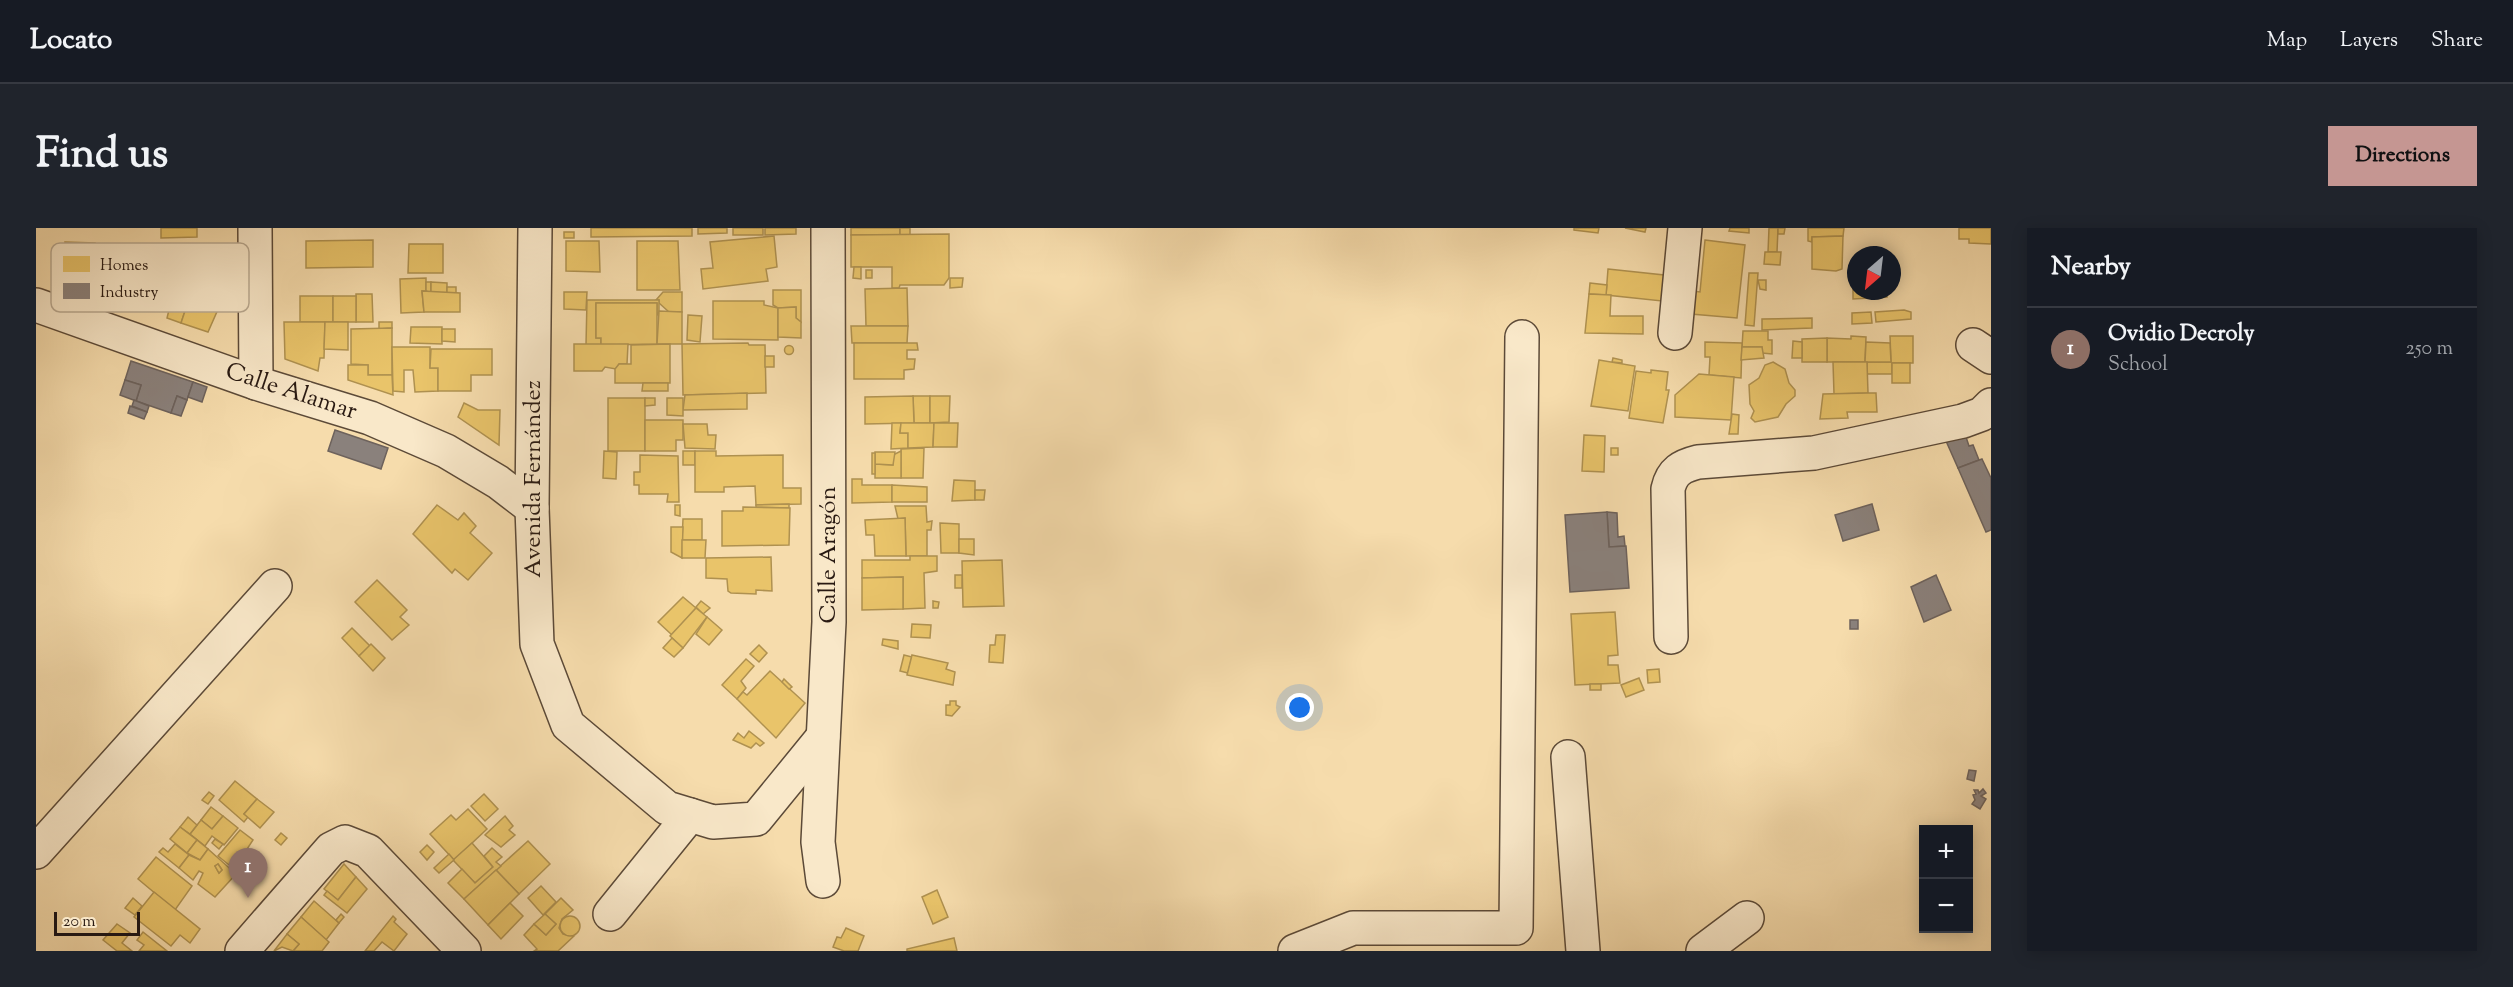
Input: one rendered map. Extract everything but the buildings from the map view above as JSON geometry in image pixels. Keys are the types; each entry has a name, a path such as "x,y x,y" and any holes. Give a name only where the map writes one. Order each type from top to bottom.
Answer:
{"street":[{"path":"255,228 256,382"},
{"name":"Avenida Fernández","path":"535,228 532,508 537,644 568,725 668,808 690,815"},
{"name":"Calle Aragón","path":"823,881 818,842 830,622 828,228"},
{"path":"1675,333 1685,228"},
{"name":"Calle Alamar","path":"36,305 51,310"},
{"name":"Calle Alamar","path":"56,312 256,382 370,418 446,451 498,482 532,508"},
{"path":"1295,951 1353,927 1516,928 1522,337"},
{"path":"1671,637 1668,489 1670,478 1684,465 1815,453 1963,421 1982,414 1991,405"},
{"path":"36,852 275,586"},
{"path":"610,914 690,815 713,822 756,819 823,737"},
{"path":"1568,757 1583,951"},
{"path":"242,951 331,849 345,842 368,851 464,951"},
{"path":"1703,951 1747,918"}],"place":[{"name":"Ovidio Decroly","path":"248,898"}]}
